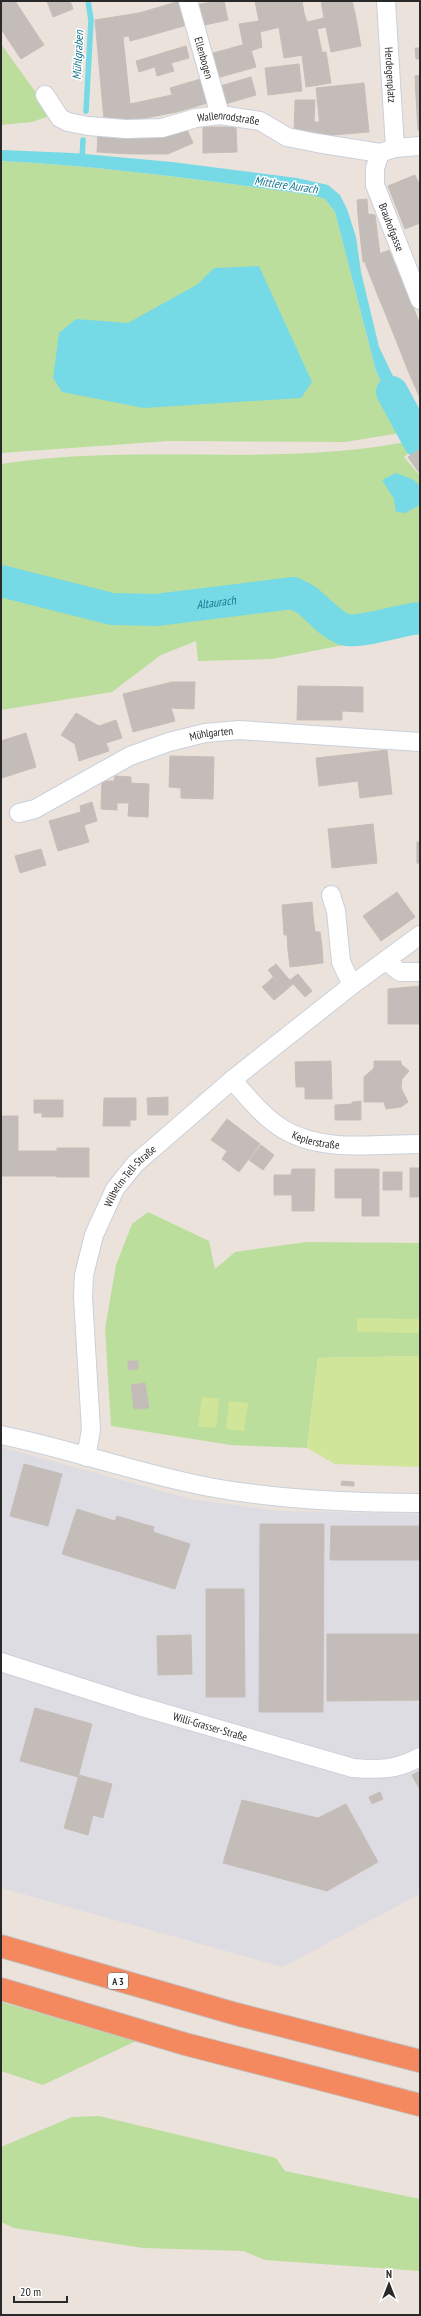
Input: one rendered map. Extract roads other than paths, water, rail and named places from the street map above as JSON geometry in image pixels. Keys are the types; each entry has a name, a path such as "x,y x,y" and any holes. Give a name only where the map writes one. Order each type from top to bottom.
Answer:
{"highway":[{"name":"A 3","path":"1,1946 236,2014 420,2061"},
{"path":"1,1990 185,2044 420,2105"}],"street":[{"name":"Ellenbogen","path":"188,1 220,115"},
{"name":"Herdegenplatz","path":"386,1 387,150"},
{"name":"Wallenrodstraße","path":"45,95 60,118 68,122 88,126 126,129 162,128 196,118 220,115 260,121 288,137 387,150 420,146"},
{"name":"Brauhofgasse","path":"387,150 375,168 375,185 420,300"},
{"name":"Mühlgarten","path":"19,813 35,809 130,756 168,742 205,733 239,730 420,742"},
{"path":"330,895 336,911 340,962 352,985"},
{"name":"Wilhelm-Tell-Straße","path":"86,1457 90,1430 83,1297 86,1268 94,1235 115,1189 134,1164 232,1080 352,985 420,935"},
{"path":"386,961 400,972 420,972"},
{"name":"Keplerstraße","path":"232,1080 269,1119 299,1137 335,1144 420,1144"},
{"path":"1,1435 210,1487 278,1497 346,1502 420,1503"},
{"name":"Willi-Grasser-Straße","path":"1,1662 139,1706 353,1768 382,1770 406,1765 420,1757"}],"water":[{"path":"1,150 73,153 172,162 297,178 328,185 340,195 347,209 356,237 361,272 379,347 418,428 406,432 376,371 335,212 325,199 312,195 235,184 79,166 1,161"},
{"path":"259,266 312,382 301,398 144,408 62,392 53,378 59,333 76,319 128,323 198,284 214,268"},
{"path":"396,473 414,480 420,486 420,505 405,513 396,512 394,499 382,480"}],"waterway":[{"name":"Mühlgraben","path":"86,111 91,20 88,1"},
{"name":"Mühlgraben","path":"82,160 83,140"},
{"name":"Mittlere Aurach","path":"392,392 419,442"},
{"name":"Altaurach","path":"1,581 112,609 156,610 293,593 303,598 333,624 343,629 358,630 420,618"}]}
